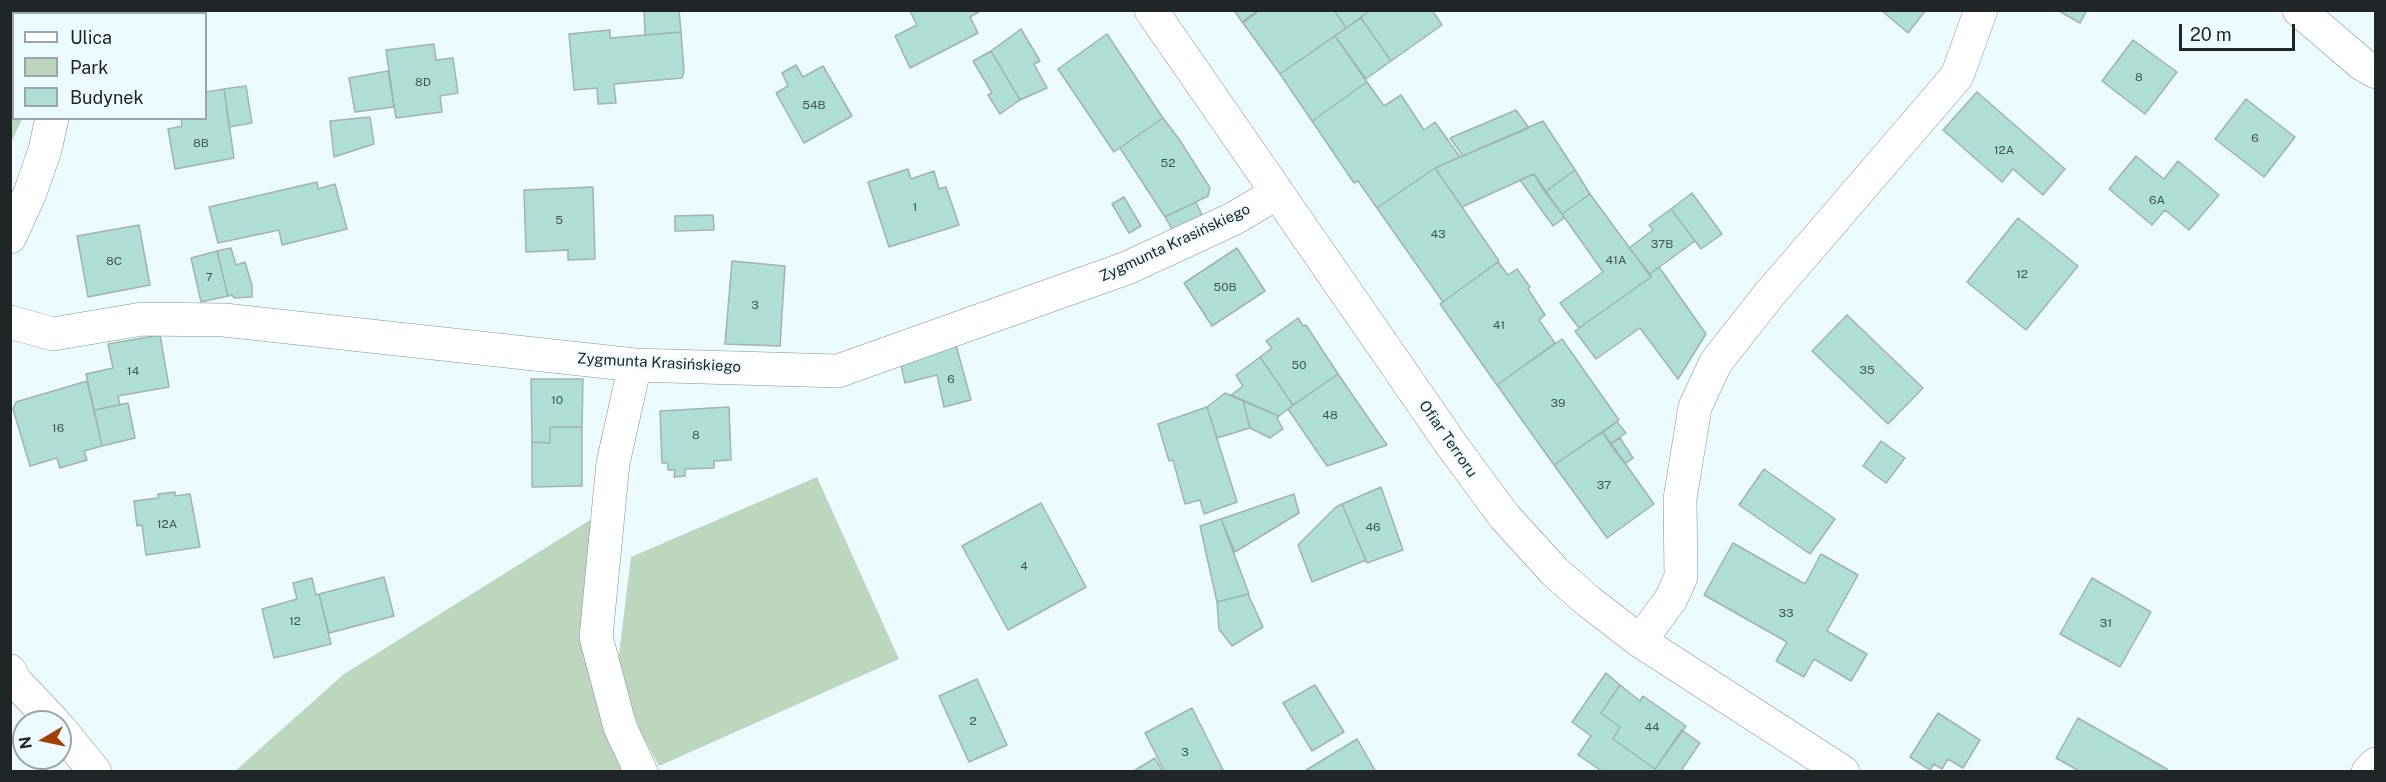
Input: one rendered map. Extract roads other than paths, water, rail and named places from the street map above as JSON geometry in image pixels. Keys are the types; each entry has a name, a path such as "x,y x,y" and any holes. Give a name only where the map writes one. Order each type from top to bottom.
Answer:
{"street":[{"name":"Ofiar Terroru","path":"1151,10 1451,444 1504,516 1555,572 1640,641 1843,771"},
{"path":"1640,641 1671,599 1681,577 1680,498 1691,430 1695,408 1716,362 1768,296 1957,76 1981,10"},
{"path":"2299,10 2362,64 2376,72"},
{"path":"10,237 30,193 45,150 52,120"},
{"name":"Zygmunta Krasińskiego","path":"10,322 53,334 142,319 224,320 635,364 838,371 1126,268 1233,219 1277,193"},
{"path":"635,364 613,463 596,637 620,727 641,771"},
{"path":"72,743 95,771"},
{"path":"2368,771 2376,764"}]}
